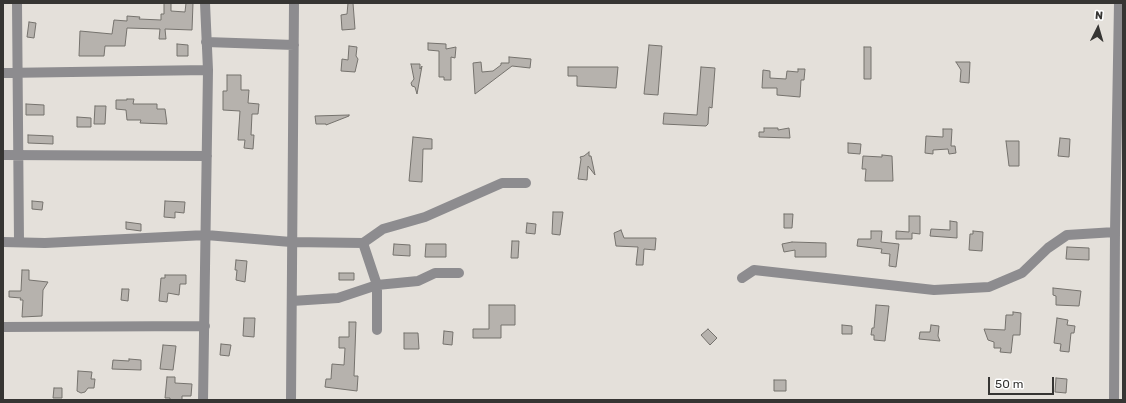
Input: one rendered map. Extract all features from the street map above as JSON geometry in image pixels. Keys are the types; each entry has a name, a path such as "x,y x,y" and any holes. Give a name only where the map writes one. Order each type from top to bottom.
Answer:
{"street":[{"path":"17,3 19,242"},
{"path":"203,400 208,70 205,3"},
{"path":"291,400 294,3"},
{"path":"1114,400 1115,232 1120,3"},
{"path":"206,42 294,45"},
{"path":"3,73 208,70"},
{"path":"3,155 206,156"},
{"path":"3,242 206,235 292,242 363,243 383,229 425,217 502,183 526,183"},
{"path":"742,278 754,270 934,290 989,287 1022,273 1048,248 1067,235 1115,232"},
{"path":"363,243 377,285 377,330"},
{"path":"292,301 338,298 377,285 418,281 435,273 459,273"},
{"path":"3,327 204,326"}],"building":[{"path":"164,3 171,3 171,11 185,12 186,3 193,3 192,30 165,29 166,39 159,39 160,29 127,28 125,46 105,46 104,56 79,56 80,31 112,34 114,20 127,21 127,16 140,17 139,19 161,20 161,14 164,14"},
{"path":"348,3 353,3 355,29 342,30 341,15 347,14"},
{"path":"29,22 36,23 34,38 27,37"},
{"path":"428,43 446,44 446,49 456,47 455,58 451,57 451,80 444,80 444,77 439,77 439,51 428,50"},
{"path":"177,44 188,45 188,56 177,56"},
{"path":"649,45 662,46 658,95 644,94"},
{"path":"349,46 357,47 356,56 358,59 355,72 341,71 342,59 348,60"},
{"path":"864,47 871,47 871,79 864,79"},
{"path":"509,57 531,59 530,68 512,66 475,94 473,63 481,62 482,72 493,71 501,65 501,63 509,63"},
{"path":"956,62 970,62 969,83 960,82 961,70"},
{"path":"411,64 420,64 420,69 422,66 417,94 415,87 412,86 411,83 414,79"},
{"path":"568,67 618,67 616,88 577,86 577,76 568,76"},
{"path":"701,67 715,68 712,108 709,107 708,124 706,126 663,124 664,113 697,115"},
{"path":"798,69 805,69 804,80 801,80 800,97 777,95 777,88 762,88 763,70 770,71 770,78 786,79 787,71 798,72"},
{"path":"227,75 241,75 241,90 249,90 248,103 259,104 258,114 252,114 251,135 254,135 253,149 244,148 245,140 238,140 240,111 223,110 223,91 227,91"},
{"path":"134,99 133,104 157,104 157,109 165,109 167,124 140,123 141,120 127,120 126,110 116,109 116,100"},
{"path":"26,104 44,105 44,115 26,115"},
{"path":"95,106 106,106 105,124 94,124"},
{"path":"349,115 326,125 316,124 315,116"},
{"path":"77,117 91,118 91,127 77,127"},
{"path":"764,128 778,128 778,130 789,128 790,138 759,137 759,132 764,132"},
{"path":"943,129 952,129 951,146 955,146 956,153 949,154 948,149 933,150 933,154 925,153 926,136 943,137"},
{"path":"28,135 53,136 53,144 28,143"},
{"path":"413,137 432,139 432,149 423,149 422,182 409,181"},
{"path":"1060,138 1070,139 1069,157 1058,156"},
{"path":"1006,141 1019,141 1019,166 1009,166"},
{"path":"848,143 861,144 860,154 848,153"},
{"path":"589,152 595,175 588,166 587,180 578,179 580,157"},
{"path":"882,155 892,156 893,181 865,181 866,169 862,169 863,156 882,157"},
{"path":"32,201 43,202 42,210 32,209"},
{"path":"165,201 185,202 184,213 175,212 175,218 164,217"},
{"path":"553,212 563,212 560,235 552,234"},
{"path":"784,214 793,214 792,228 784,228"},
{"path":"909,216 920,216 920,234 912,233 912,239 896,239 896,231 909,232"},
{"path":"950,221 957,222 957,238 930,236 931,229 950,230"},
{"path":"126,222 141,224 141,231 126,229"},
{"path":"527,223 536,224 535,234 526,233"},
{"path":"621,230 624,238 656,238 655,250 644,249 643,265 636,265 638,247 616,246 614,233"},
{"path":"871,231 882,231 881,242 899,244 896,267 889,266 890,254 881,253 882,249 857,246 858,239 871,239"},
{"path":"973,231 983,232 982,251 969,250 970,234 973,234"},
{"path":"512,241 519,241 518,258 511,258"},
{"path":"792,242 826,243 826,257 795,257 795,250 784,252 782,244"},
{"path":"394,244 410,245 410,256 393,255"},
{"path":"426,244 446,244 446,257 425,257"},
{"path":"1067,247 1089,248 1089,260 1066,259"},
{"path":"236,260 247,261 245,282 236,280"},
{"path":"22,270 29,270 29,280 48,282 43,290 42,316 22,317 23,300 20,300 21,298 9,297 9,291 21,291"},
{"path":"339,273 354,273 354,280 339,280"},
{"path":"165,275 186,275 186,284 180,284 179,295 168,293 167,302 159,301 161,278 165,278"},
{"path":"1053,288 1081,291 1079,306 1056,305 1056,296 1053,295"},
{"path":"122,289 129,289 128,301 121,300"},
{"path":"489,305 515,305 515,325 501,325 501,338 473,338 473,329 489,329"},
{"path":"876,305 889,306 885,341 874,340 874,335 871,335 872,328 874,328"},
{"path":"1013,312 1021,313 1020,335 1013,335 1011,353 1000,352 1001,348 994,348 994,342 988,340 984,329 1005,330 1006,315 1013,315"},
{"path":"244,318 255,318 254,337 243,336"},
{"path":"1057,318 1068,320 1067,325 1075,326 1074,333 1071,333 1069,352 1060,351 1061,344 1054,343"},
{"path":"349,322 356,322 354,376 358,376 357,391 325,387 326,379 331,379 332,364 344,365 345,348 339,348 339,337 349,337"},
{"path":"842,325 852,326 852,334 842,334"},
{"path":"931,325 939,326 938,336 940,341 919,339 920,332 930,332"},
{"path":"708,329 717,338 710,345 701,335"},
{"path":"444,331 453,332 452,345 443,344"},
{"path":"404,333 418,333 419,349 404,349"},
{"path":"221,344 231,345 229,356 220,355"},
{"path":"163,345 176,346 173,370 160,369"},
{"path":"129,359 141,360 141,370 112,369 113,360 129,361"},
{"path":"78,371 92,372 91,379 95,379 94,388 88,388 85,392 81,393 77,391"},
{"path":"167,377 175,377 175,383 192,384 191,396 182,396 182,400 170,400 170,398 165,398"},
{"path":"1056,378 1067,379 1066,393 1055,392"},
{"path":"774,380 786,380 786,391 774,391"},
{"path":"54,388 62,388 62,398 53,398"}]}
